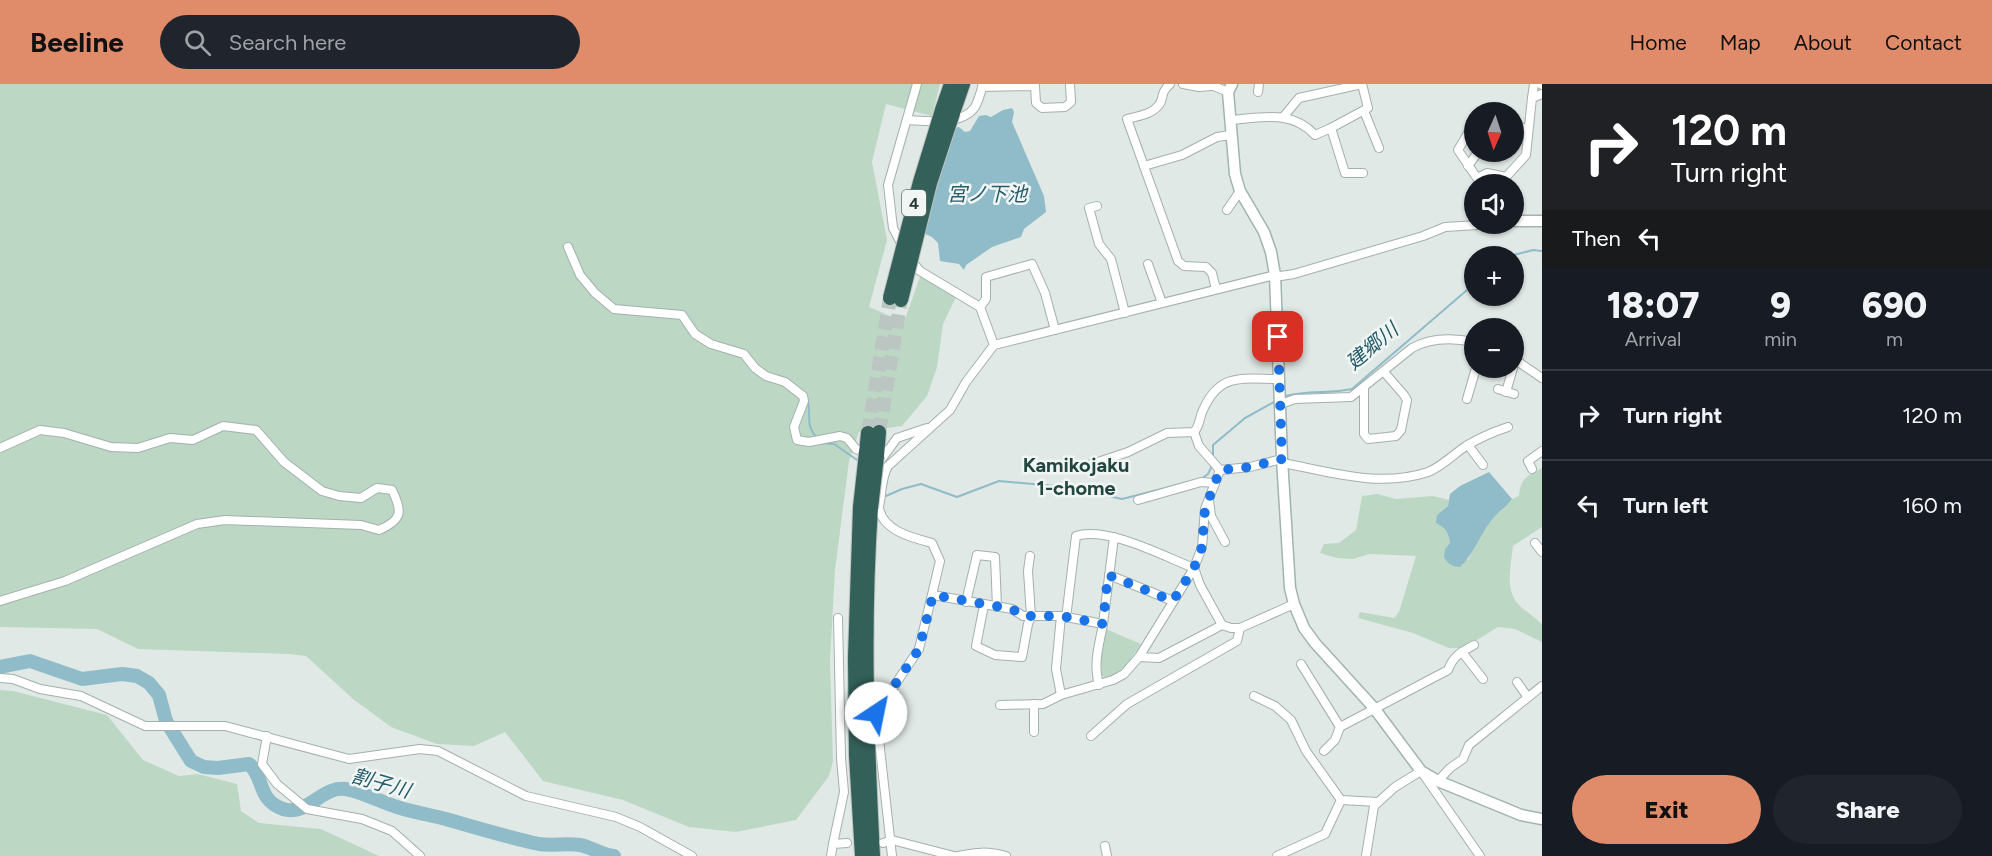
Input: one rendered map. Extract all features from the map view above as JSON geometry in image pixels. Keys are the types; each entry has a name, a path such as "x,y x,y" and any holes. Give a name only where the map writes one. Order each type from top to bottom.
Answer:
{"highway":[{"name":"4","path":"896,299 930,183 951,84"},
{"name":"4","path":"947,111 963,84"},
{"path":"873,856 867,752 866,669 867,568 874,433"},
{"path":"862,856 856,755 855,658 871,504"}],"street":[{"path":"917,84 888,185 893,228 907,255 920,271 980,307 994,345"},
{"path":"907,120 959,118 970,113 977,104 983,85 1035,86 1036,103 1042,108 1065,107 1071,102 1070,84"},
{"path":"1170,84 1163,91 1159,105 1149,113 1127,120 1178,261 1184,266 1206,267 1212,273 1216,289"},
{"path":"1183,84 1230,88 1230,120 1235,174 1240,190 1264,232 1271,252 1275,275 1282,461 1290,588 1294,604 1304,628 1374,708 1480,856"},
{"path":"1230,120 1284,116 1298,121 1315,135 1368,108 1362,84 1299,98 1284,116"},
{"path":"1511,174 1526,155 1534,84"},
{"path":"1532,98 1542,94"},
{"path":"1364,111 1379,149"},
{"path":"1331,128 1345,173 1363,173"},
{"path":"1524,128 1528,130"},
{"path":"1144,166 1182,155 1216,137 1231,135"},
{"path":"1464,140 1458,150 1464,160"},
{"path":"1466,162 1474,174"},
{"path":"1468,166 1471,162"},
{"path":"1227,210 1240,190"},
{"path":"1098,206 1089,208 1099,244 1111,259 1125,313"},
{"path":"1524,220 1542,221"},
{"path":"892,856 887,841 876,713 919,649 940,561 932,543 914,539 895,530 885,520 879,508 871,504 882,488 884,473 888,466 950,410 966,382 994,345 1275,275 1294,274 1423,236 1445,226 1464,225"},
{"path":"568,247 580,275 595,293 614,309 682,315 695,334 711,344 744,354 755,368 766,376 785,382 803,396 804,401 794,427 797,440 802,442 840,436 847,438 856,449 874,456 888,466"},
{"path":"980,307 986,299 986,277 1032,264 1045,293 1055,330"},
{"path":"1148,264 1162,303"},
{"path":"1280,400 1351,397 1412,348 1423,342 1464,340"},
{"path":"1524,368 1542,378"},
{"path":"1364,388 1364,434 1368,439 1396,436 1401,430 1407,400 1384,372"},
{"path":"1467,399 1473,378"},
{"path":"1506,392 1510,378"},
{"path":"1080,468 1128,452 1167,433 1194,432 1198,428 1201,413 1212,392 1222,383 1242,379 1279,379"},
{"path":"0,448 40,430 64,433 111,447 138,448 170,438 193,440 223,426 256,430 284,462 322,491 339,496 361,498 376,488 392,490 398,502 398,517 393,524 379,530 361,525 225,520 197,524 65,581 0,601"},
{"path":"874,456 897,438 930,427"},
{"path":"1219,469 1250,467 1282,461 1367,478 1388,479 1430,471 1468,445 1508,427"},
{"path":"1194,432 1199,446 1219,469"},
{"path":"1468,445 1483,465"},
{"path":"1532,469 1528,461 1542,451"},
{"path":"1000,705 1043,704 1061,695 1099,685 1124,674 1139,657 1194,568 1202,547 1205,509 1219,469"},
{"path":"1138,500 1201,482 1215,483"},
{"path":"1209,499 1211,516 1225,542"},
{"path":"1061,695 1056,669 1076,536 1085,533 1114,537 1194,568 1222,624 1231,628 1240,628 1294,604"},
{"path":"1099,685 1096,654 1103,624 1114,537"},
{"path":"1535,543 1542,552"},
{"path":"966,602 977,555 995,557 997,607"},
{"path":"984,605 976,646 995,655 1022,657 1031,616 1028,571 1030,555"},
{"path":"1108,575 1173,601"},
{"path":"1182,586 1202,588"},
{"path":"933,595 1012,609 1023,616 1063,617 1103,624"},
{"path":"831,856 844,792 841,758 838,618"},
{"path":"1139,657 1159,658 1222,624"},
{"path":"1091,736 1127,704 1237,641 1240,628"},
{"path":"1324,751 1335,740 1340,727 1448,670 1452,660 1474,645"},
{"path":"1462,652 1483,679"},
{"path":"1301,664 1340,727"},
{"path":"0,678 13,679 40,689 81,696 145,726 159,728 225,726 349,759 420,749 438,751 526,796 616,817 640,827 692,856"},
{"path":"1516,682 1527,696"},
{"path":"1438,781 1449,768 1463,759 1469,745 1542,686"},
{"path":"1254,696 1275,706 1291,720 1306,751 1341,800"},
{"path":"1034,704 1034,732"},
{"path":"267,736 261,764 277,784 307,809 362,819 392,831 420,856"},
{"path":"1421,771 1438,781 1521,815 1542,819"},
{"path":"1366,856 1374,806 1395,787 1421,771"},
{"path":"1341,800 1378,802"},
{"path":"1276,856 1325,834 1341,800"},
{"path":"887,841 956,856 977,851 990,851 1006,856"},
{"path":"833,844 847,843"},
{"path":"1105,846 1107,856"}],"green space":[{"path":"0,84 940,84 932,116 886,104 872,162 887,240 869,307 904,322 921,274 957,295 943,324 937,367 927,396 902,426 859,432 849,461 835,570 830,661 833,761 829,776 796,820 736,832 689,827 623,800 543,781 505,732 474,746 437,744 391,727 353,699 306,656 138,649 97,629 0,627"},
{"path":"1542,468 1542,527 1513,546 1510,586 1515,600 1542,625 1542,642 1515,629 1498,627 1464,648 1449,648 1413,633 1358,618 1360,612 1394,618 1399,612 1416,556 1369,554 1353,559 1337,558 1320,553 1324,544 1339,543 1356,530 1362,496 1377,494 1396,499 1433,496 1449,500 1448,506 1437,515 1441,526 1449,534 1450,543 1445,549 1468,560 1495,515 1512,499 1519,496 1521,485 1526,478"},
{"path":"1106,629 1141,644 1126,666 1108,678 1099,675 1102,641"},
{"path":"0,690 13,691 107,715 143,760 179,776 198,774 237,784 241,811 259,823 321,829 379,856 0,856"}],"water":[{"name":"宮ノ下池","path":"1012,108 1014,112 1012,122 1044,196 1046,212 1024,229 1021,237 992,247 966,265 964,270 959,264 940,261 938,243 923,233 954,128 959,127 965,132 970,131 979,116 991,117"},
{"path":"1489,472 1512,499 1490,522 1460,567 1452,565 1444,557 1445,549 1450,543 1449,536 1436,523 1437,515 1448,506 1450,494 1460,486"}],"waterway":[{"name":"建郷川","path":"1524,252 1542,251"},
{"name":"建郷川","path":"1286,396 1352,389 1464,293"},
{"name":"建郷川","path":"808,402 809,424 817,438"},
{"name":"建郷川","path":"1213,457 1213,445 1245,418 1274,402"},
{"name":"建郷川","path":"821,443 834,444 860,462"},
{"name":"建郷川","path":"1201,479 1208,474 1212,466"},
{"name":"建郷川","path":"883,493 886,496 921,484 957,497 999,481 1067,487 1122,499 1189,482"},
{"name":"割子川","path":"0,667 30,661 82,679 122,674 137,676 149,683 159,695 166,721 191,761 204,767 218,768 249,764 269,800 283,809 301,808 332,791 350,790 403,809 515,838 544,845 580,845 614,856"}],"tunnel":[{"path":"868,433 890,298"},
{"path":"879,432 901,300"}],"district":[{"name":"Kamikojaku 1-chome","path":"1076,476"}],"route":[{"path":"876,713 919,649 933,595 1012,609 1023,616 1061,616 1103,624 1108,575 1173,601 1194,568 1202,547 1205,509 1220,470 1250,467 1282,459 1278,337"}]}
